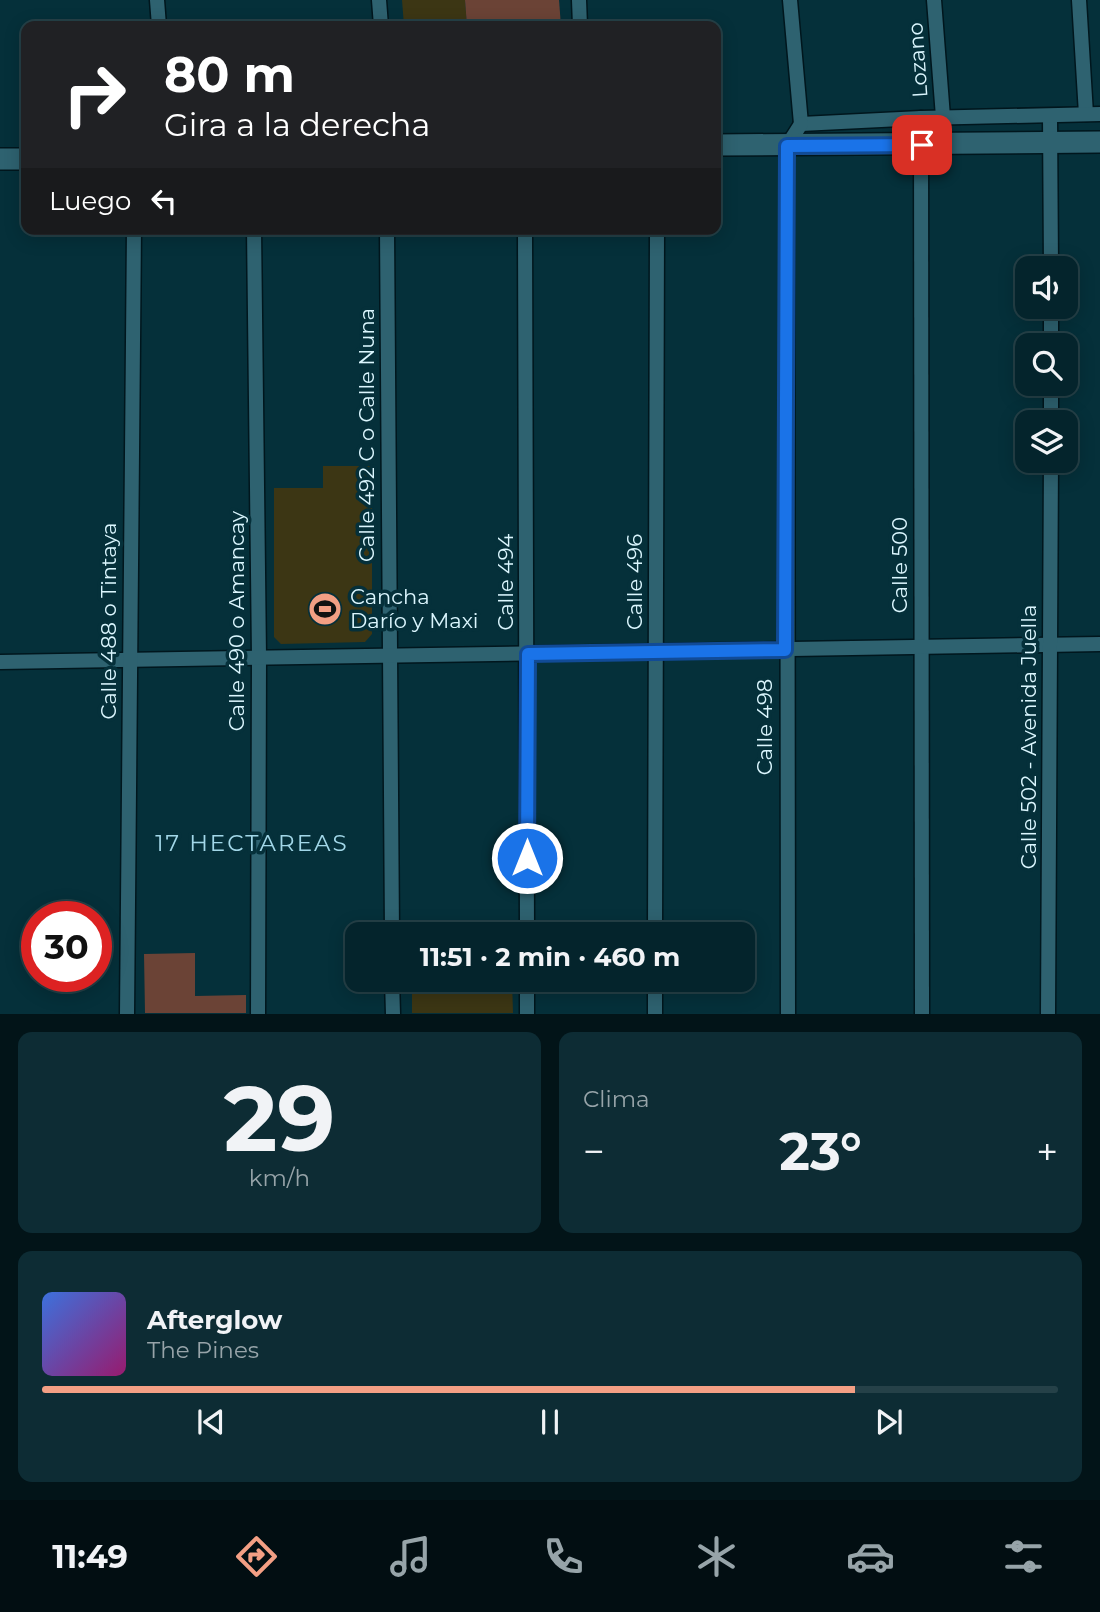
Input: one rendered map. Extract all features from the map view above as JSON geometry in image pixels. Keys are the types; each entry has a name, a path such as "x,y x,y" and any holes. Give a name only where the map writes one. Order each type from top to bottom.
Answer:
{"street":[{"path":"157,0 159,21"},
{"path":"379,0 381,21"},
{"path":"579,0 580,21"},
{"path":"787,146 801,124 790,0"},
{"name":"Lozano","path":"934,0 943,117"},
{"path":"801,124 943,117 1093,114 1079,0"},
{"path":"1050,116 1051,256"},
{"name":"Calle 500","path":"921,118 922,1013"},
{"path":"721,145 1100,142"},
{"name":"Calle 498","path":"787,146 785,650 788,1013"},
{"path":"0,159 21,159"},
{"name":"Calle 488 o Tintaya","path":"127,1013 134,235"},
{"name":"Calle 490 o Amancay","path":"254,235 260,657 258,1013"},
{"name":"Calle 492 C o Calle Nuna","path":"387,235 392,922"},
{"name":"Calle 494","path":"525,235 527,922"},
{"name":"Calle 496","path":"655,922 657,235"},
{"name":"Calle 502 - Avenida Juella","path":"1048,1013 1051,473"},
{"path":"0,662 130,662 260,657 921,649 1100,644"},
{"path":"392,992 393,1013"},
{"path":"527,992 527,1013"},
{"path":"655,992 655,1013"}],"shaded area":[{"path":"402,0 465,0 467,21 404,21"},
{"path":"323,466 372,466 372,634 365,642 281,644 274,637 274,488 323,488"},
{"path":"412,992 512,992 513,1013 412,1013"}],"building":[{"path":"465,0 559,0 561,21 467,21"},
{"path":"195,953 195,996 246,995 246,1013 145,1013 144,954"}],"place":[{"name":"Cancha Darío y Maxi","path":"325,609"}],"district":[{"name":"17 HECTAREAS","path":"252,843"}],"route":[{"path":"527,858 528,654 785,650 787,146 922,145"}]}
